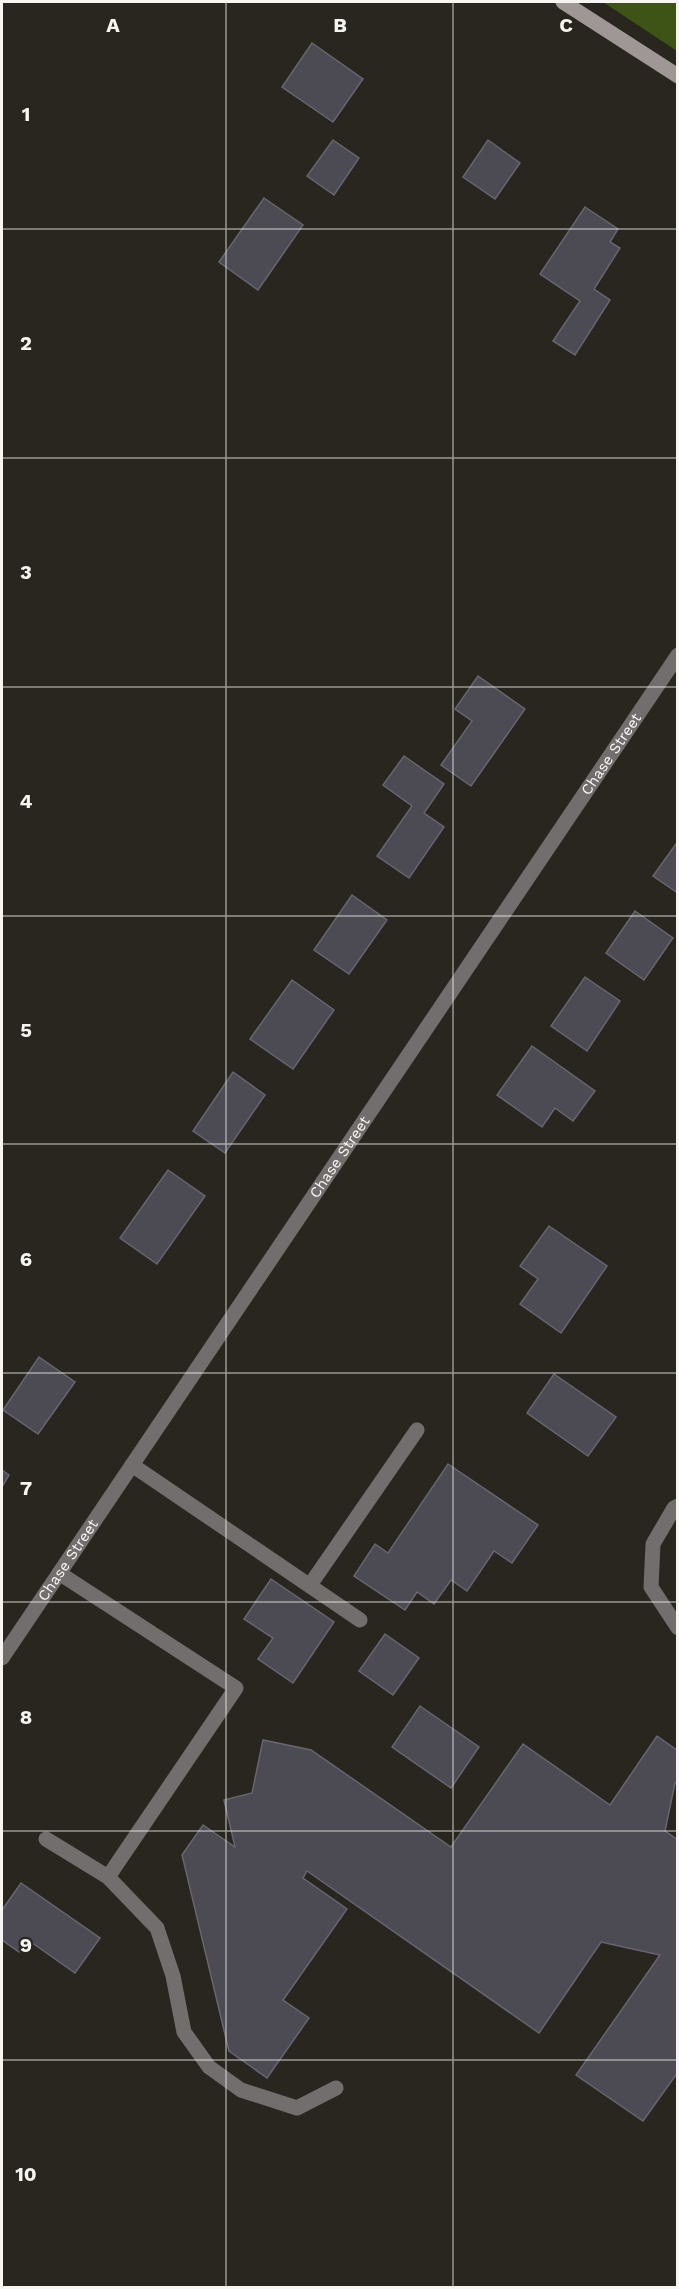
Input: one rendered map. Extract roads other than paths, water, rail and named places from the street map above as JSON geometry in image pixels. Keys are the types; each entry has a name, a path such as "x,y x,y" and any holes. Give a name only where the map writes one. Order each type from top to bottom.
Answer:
{"street":[{"path":"563,2 678,76"},
{"name":"Chase Street","path":"2,1658 678,655"},
{"path":"310,1585 417,1430"},
{"path":"132,1465 360,1620"},
{"path":"678,1506 674,1508 653,1544 651,1587 678,1628"},
{"path":"59,1573 236,1688 108,1878"},
{"path":"46,1839 108,1878 157,1928 173,1976 184,2032 209,2067 241,2090 297,2108 336,2088"}]}
